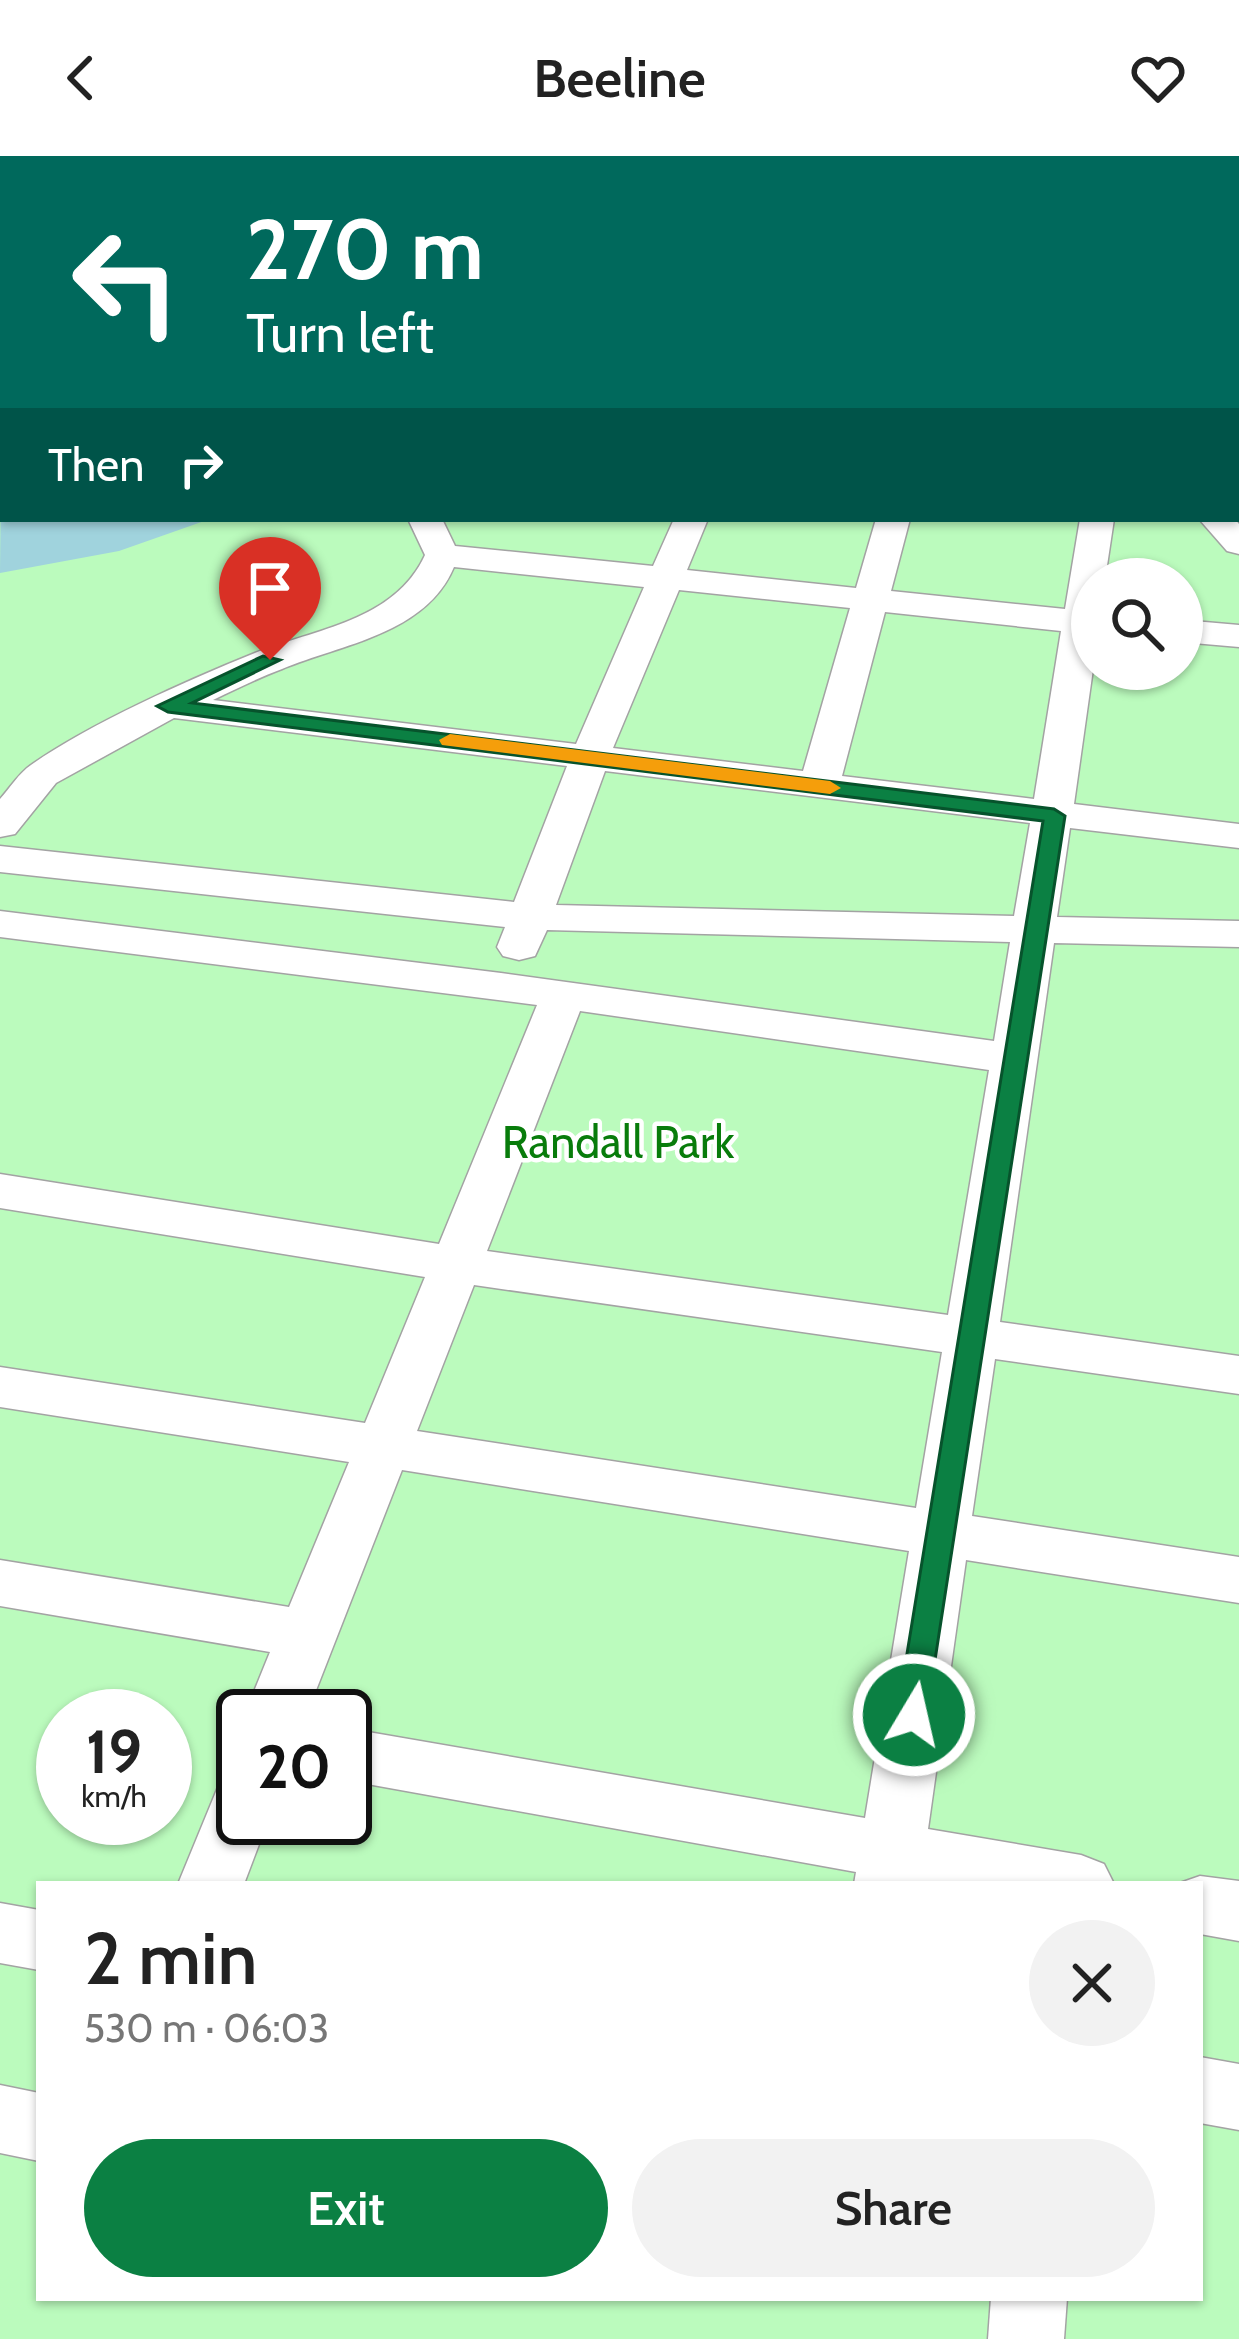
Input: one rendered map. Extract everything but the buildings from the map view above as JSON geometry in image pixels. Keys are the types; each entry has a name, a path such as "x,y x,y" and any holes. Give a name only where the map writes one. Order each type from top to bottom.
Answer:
{"lane":[{"path":"0,825 42,775 168,706 270,660 361,632 428,587 442,556 426,522"},
{"path":"501,986 590,757 690,522"},
{"path":"819,786 892,522"},
{"path":"1093,558 1097,522"},
{"path":"442,556 1071,621"},
{"path":"1203,633 1239,636"},
{"path":"890,1868 1034,927 1076,690"},
{"path":"168,706 1239,836"},
{"path":"1015,1059 501,986 0,923 19,862 532,916 1239,934"},
{"path":"285,1689 564,995"},
{"path":"0,1191 454,1264 1239,1375"},
{"path":"0,1387 1239,1580"},
{"path":"0,1583 306,1634"},
{"path":"372,1760 890,1868 1045,1881"},
{"path":"212,1881 226,1845"},
{"path":"1203,1905 1239,1911"},
{"path":"0,1933 36,1939"},
{"path":"1203,2091 1239,2097"},
{"path":"0,2120 36,2126"},
{"path":"1026,2339 1029,2301"}],"green space":[{"name":"Randall Park","path":"0,522 1239,522 1239,2339 0,2339"}],"water":[{"path":"0,522 201,522 119,551 0,573"}],"slow traffic":[{"path":"450,740 830,788"}],"route":[{"path":"270,660 168,706 1054,816 914,1715"}]}
